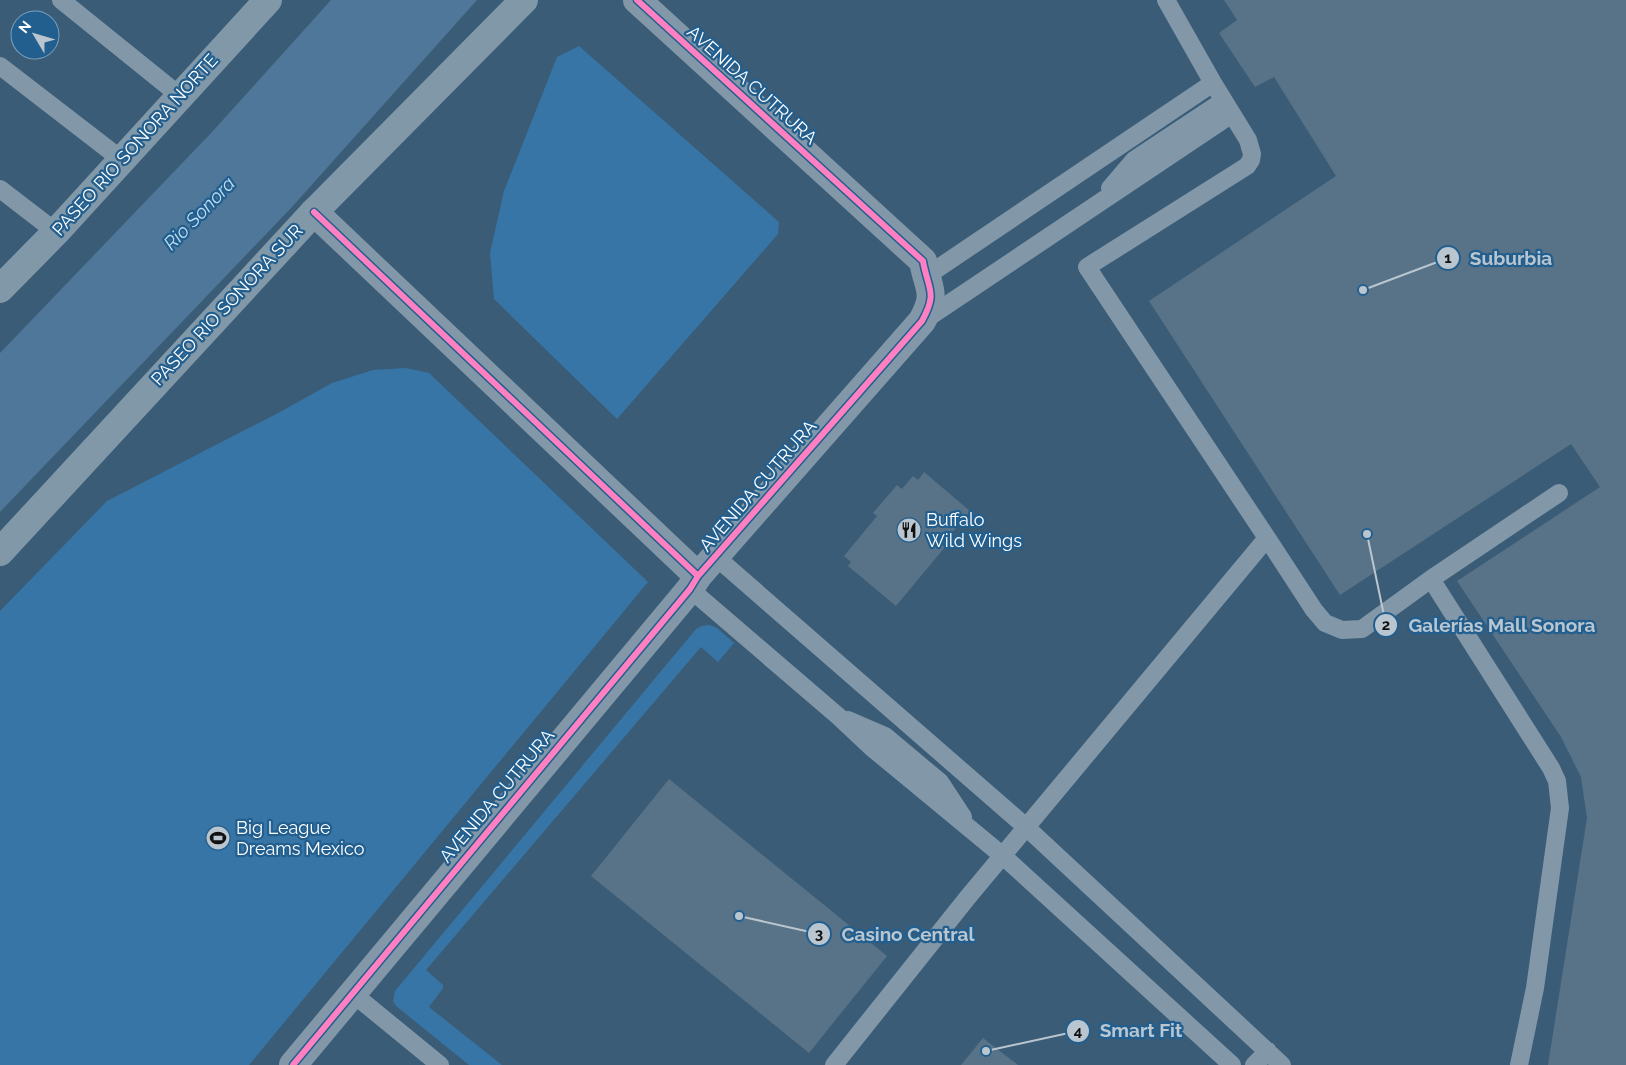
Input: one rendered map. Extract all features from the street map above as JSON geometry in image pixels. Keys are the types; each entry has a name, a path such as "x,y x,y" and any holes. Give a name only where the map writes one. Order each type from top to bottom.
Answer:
{"main road":[{"name":"PASEO RIO SONORA NORTE","path":"0,289 56,232 268,0"},
{"name":"PASEO RIO SONORA SUR","path":"0,552 314,212 524,0"}],"street":[{"name":"AVENIDA CUTRURA","path":"293,1065 701,574 922,321 928,310 931,298 930,287 925,277 923,262 637,0"},
{"path":"314,212 701,574"}],"lane":[{"path":"62,0 180,96"},
{"path":"1166,0 1248,140 1252,154 1251,160 1246,166 1088,266 1314,610 1325,623 1342,630 1362,630 1431,578 1559,493"},
{"path":"0,66 122,160"},
{"path":"925,277 1213,83"},
{"path":"922,321 1095,206 1228,107"},
{"path":"0,189 56,232"},
{"path":"834,1065 968,897 1267,538"},
{"path":"701,574 838,716 871,747 1003,856 1232,1065"},
{"path":"701,574 1026,827 1282,1065"},
{"path":"1431,578 1551,768 1557,781 1560,808 1535,988 1519,1065"},
{"path":"352,993 440,1065"},
{"path":"1254,1065 1268,1051"}],"shaded area":[{"path":"579,46 779,222 778,234 617,419 494,299 490,253 504,191 557,57"},
{"name":"Big League Dreams Mexico","path":"406,368 429,373 648,582 249,1065 0,1065 0,611 107,501 280,412 332,383 373,370"},
{"path":"710,625 717,628 734,643 718,662 701,647 426,970 443,985 443,988 429,1007 502,1065 469,1065 396,1006 393,1001 395,991 696,629"}],"water":[{"name":"Rio Sonora","path":"331,0 477,0 292,207 0,512 0,353 212,132"}],"building":[{"path":"1224,0 1626,0 1626,1065 1548,1065 1587,818 1581,777 1561,737 1457,581 1600,487 1571,444 1340,595 1149,301 1336,176 1274,77 1255,87 1219,33 1237,20"},
{"name":"Buffalo Wild Wings","path":"924,472 970,511 942,545 945,547 896,606 848,566 851,562 844,556 877,516 873,513 897,485 902,489 913,476 918,480"},
{"path":"669,779 887,956 809,1053 591,876"},
{"path":"983,1038 1018,1065 961,1065"}],"cycle path":[{"path":"293,1065 690,589 698,576 922,321 930,303 931,297 923,261 637,0"},
{"path":"314,212 698,576"}],"place":[{"name":"Suburbia","path":"1363,290"},
{"name":"Buffalo Wild Wings","path":"909,530"},
{"name":"Galerías Mall Sonora","path":"1367,534"},
{"name":"Big League Dreams Mexico","path":"218,838"},
{"name":"Casino Central","path":"739,916"},
{"name":"Smart Fit","path":"986,1051"}]}
